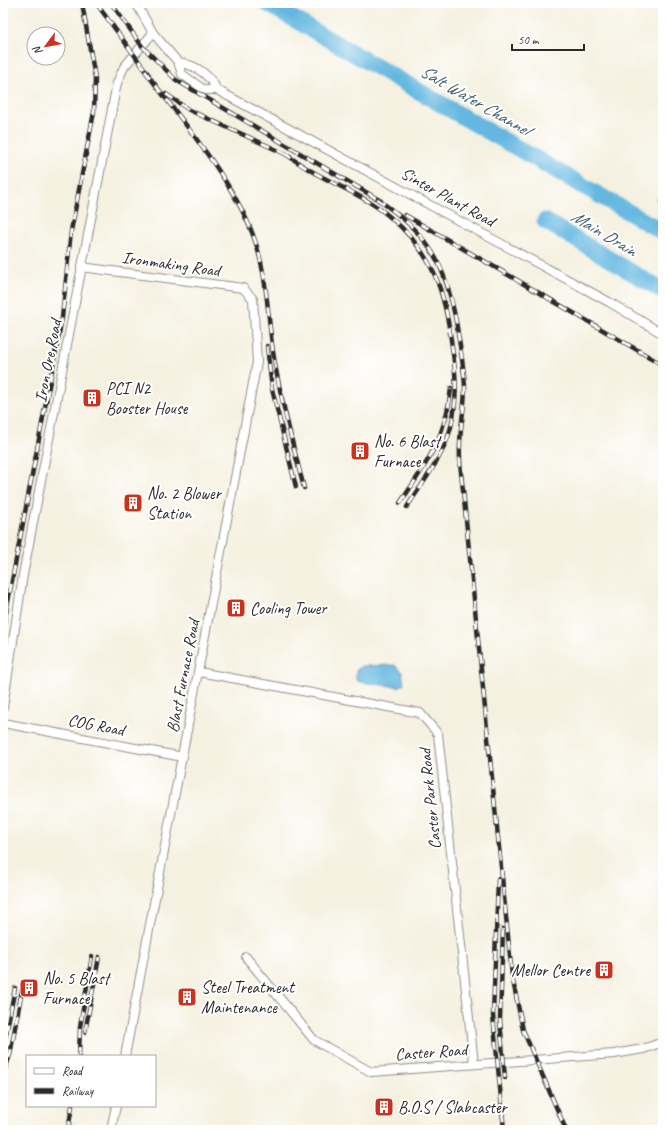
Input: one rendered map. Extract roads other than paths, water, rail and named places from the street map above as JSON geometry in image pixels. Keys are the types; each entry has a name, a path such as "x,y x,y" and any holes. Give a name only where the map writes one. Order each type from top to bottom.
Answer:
{"street":[{"name":"Sinter Plant Road","path":"136,3 153,33 178,62 182,74 204,90 216,90 602,298 663,334"},
{"name":"Iron Ore Road","path":"3,707 23,575 117,83 124,67 153,33"},
{"name":"Sinter Plant Road","path":"178,62 190,64 211,79 216,90"},
{"name":"Ironmaking Road","path":"81,266 244,288 253,300"},
{"name":"Blast Furnace Road","path":"126,1055 257,362 253,300"},
{"name":"Caster Park Road","path":"199,672 420,713 438,734 474,1064"},
{"name":"COG Road","path":"3,723 183,757"},
{"name":"Caster Road","path":"246,957 314,1040 371,1072 614,1054 644,1049 663,1042"},
{"path":"111,1130 116,1107"}],"water":[{"path":"395,665 402,672 404,684 399,687 360,682 356,680 356,671 361,666"}],"waterway":[{"name":"Salt Water Channel","path":"266,3 663,232"},
{"name":"Main Drain","path":"545,221 663,291"}],"railway":[{"path":"3,628 62,318 71,231 94,112 95,78 82,3"},
{"path":"96,3 149,75"},
{"path":"111,3 142,46 176,80 381,201"},
{"path":"145,71 205,150 219,171 244,214 253,235 262,265 280,391 304,488"},
{"path":"166,94 189,110 290,156"},
{"path":"284,153 311,171 373,204 390,217 417,245 435,275 441,291 446,309 454,359 456,381 454,415 448,437 440,455 430,473 407,507"},
{"path":"377,199 410,225 423,239 441,268 453,305 462,357 465,387 460,438 460,468 512,976 523,1030 566,1130"},
{"path":"405,215 663,365"},
{"path":"267,346 272,389 296,487"},
{"path":"400,503 434,449 445,420 451,388"},
{"path":"498,879 493,1015 504,1130"},
{"path":"503,929 500,1020 505,1078"},
{"path":"79,1055 80,1027 92,956"},
{"path":"85,1032 99,957"},
{"path":"3,1049 15,988"},
{"path":"3,1075 10,1055 22,990"},
{"path":"68,1130 72,1107"}],"place":[{"name":"PCI N2 Booster House","path":"92,398"},
{"name":"No. 6 Blast Furnace","path":"360,451"},
{"name":"No. 2 Blower Station","path":"133,503"},
{"name":"Cooling Tower","path":"236,608"},
{"name":"Mellor Centre","path":"604,970"},
{"name":"No. 5 Blast Furnace","path":"29,988"},
{"name":"Steel Treatment Maintenance","path":"187,997"},
{"name":"B.O.S / Slabcaster","path":"384,1107"}]}
